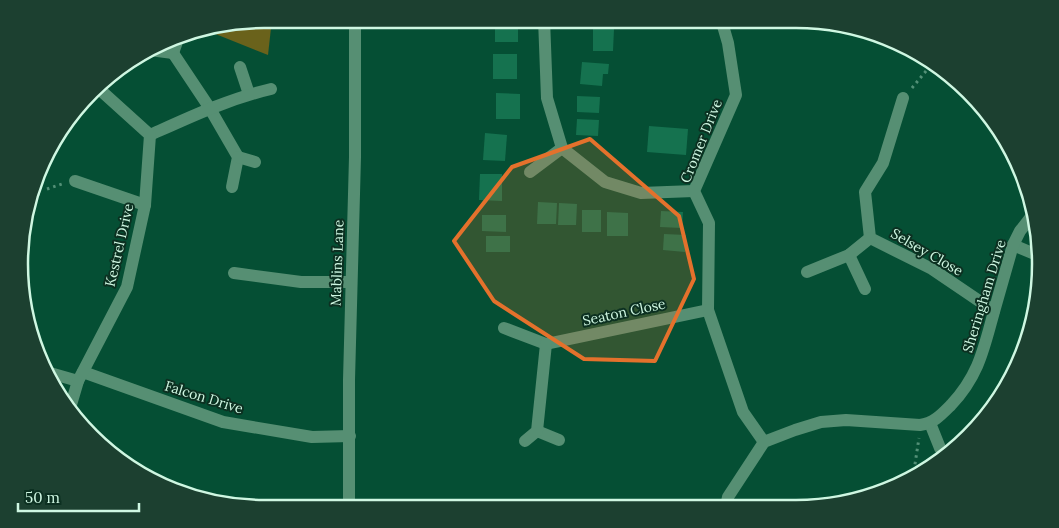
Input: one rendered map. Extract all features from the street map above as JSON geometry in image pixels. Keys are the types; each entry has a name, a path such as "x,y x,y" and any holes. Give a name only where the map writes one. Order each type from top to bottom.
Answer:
{"street":[{"name":"Mablins Lane","path":"349,500 349,380 355,157 355,27"},
{"path":"544,27 548,98 562,148 605,182 641,193 694,191"},
{"name":"Cromer Drive","path":"723,27 728,43 736,95 694,191 709,223 708,310 742,412 764,442"},
{"path":"173,53 176,45"},
{"path":"160,51 173,53 210,107 238,157 232,187"},
{"path":"240,67 249,94"},
{"path":"102,92 150,135 210,107 271,89"},
{"name":"Selsey Close","path":"870,238 865,192 883,163 903,98"},
{"name":"Kestrel Drive","path":"72,402 80,376 128,287 145,205 150,135"},
{"path":"530,172 562,148"},
{"path":"238,157 255,162"},
{"path":"75,181 145,205"},
{"name":"Sheringham Drive","path":"925,424 940,416 956,400 977,370 1013,246 1020,231 1027,221"},
{"name":"Selsey Close","path":"807,272 849,255 870,238"},
{"name":"Selsey Close","path":"870,238 932,269 994,311"},
{"path":"1013,246 1031,254"},
{"path":"849,255 865,290"},
{"path":"234,273 301,282 351,282"},
{"name":"Seaton Close","path":"546,344 708,310"},
{"path":"504,328 546,344 537,431 525,441"},
{"path":"53,372 80,376"},
{"name":"Falcon Drive","path":"80,376 223,422 312,436 350,436"},
{"path":"727,500 764,442 821,422 846,420 925,424 942,450"},
{"path":"537,431 559,440"}],"path":[{"path":"903,98 928,68"},
{"path":"39,192 75,181"},
{"path":"916,467 925,424"}],"highlighted area":[{"path":"590,139 679,216 694,279 655,361 584,359 494,301 454,241 512,167"}],"shaded area":[{"path":"271,27 268,55 214,33"}],"building":[{"path":"495,27 518,27 518,42 495,42"},
{"path":"593,29 614,29 613,51 593,51"},
{"path":"493,54 517,54 517,79 493,79"},
{"path":"582,62 609,64 608,74 603,74 602,86 580,84"},
{"path":"496,93 520,94 520,119 496,119"},
{"path":"577,96 600,97 599,113 577,112"},
{"path":"577,119 599,120 598,136 576,135"},
{"path":"649,126 688,129 686,155 647,152"},
{"path":"485,133 507,135 505,161 483,160"},
{"path":"480,174 502,174 502,201 479,200"},
{"path":"538,202 557,203 556,224 537,224"},
{"path":"559,203 577,204 576,225 558,225"},
{"path":"582,210 601,210 601,232 582,232"},
{"path":"661,211 683,212 682,228 660,227"},
{"path":"607,212 628,213 628,236 607,236"},
{"path":"482,215 506,215 506,232 482,231"},
{"path":"664,234 686,235 685,252 663,250"},
{"path":"486,236 510,236 510,252 486,252"}]}
